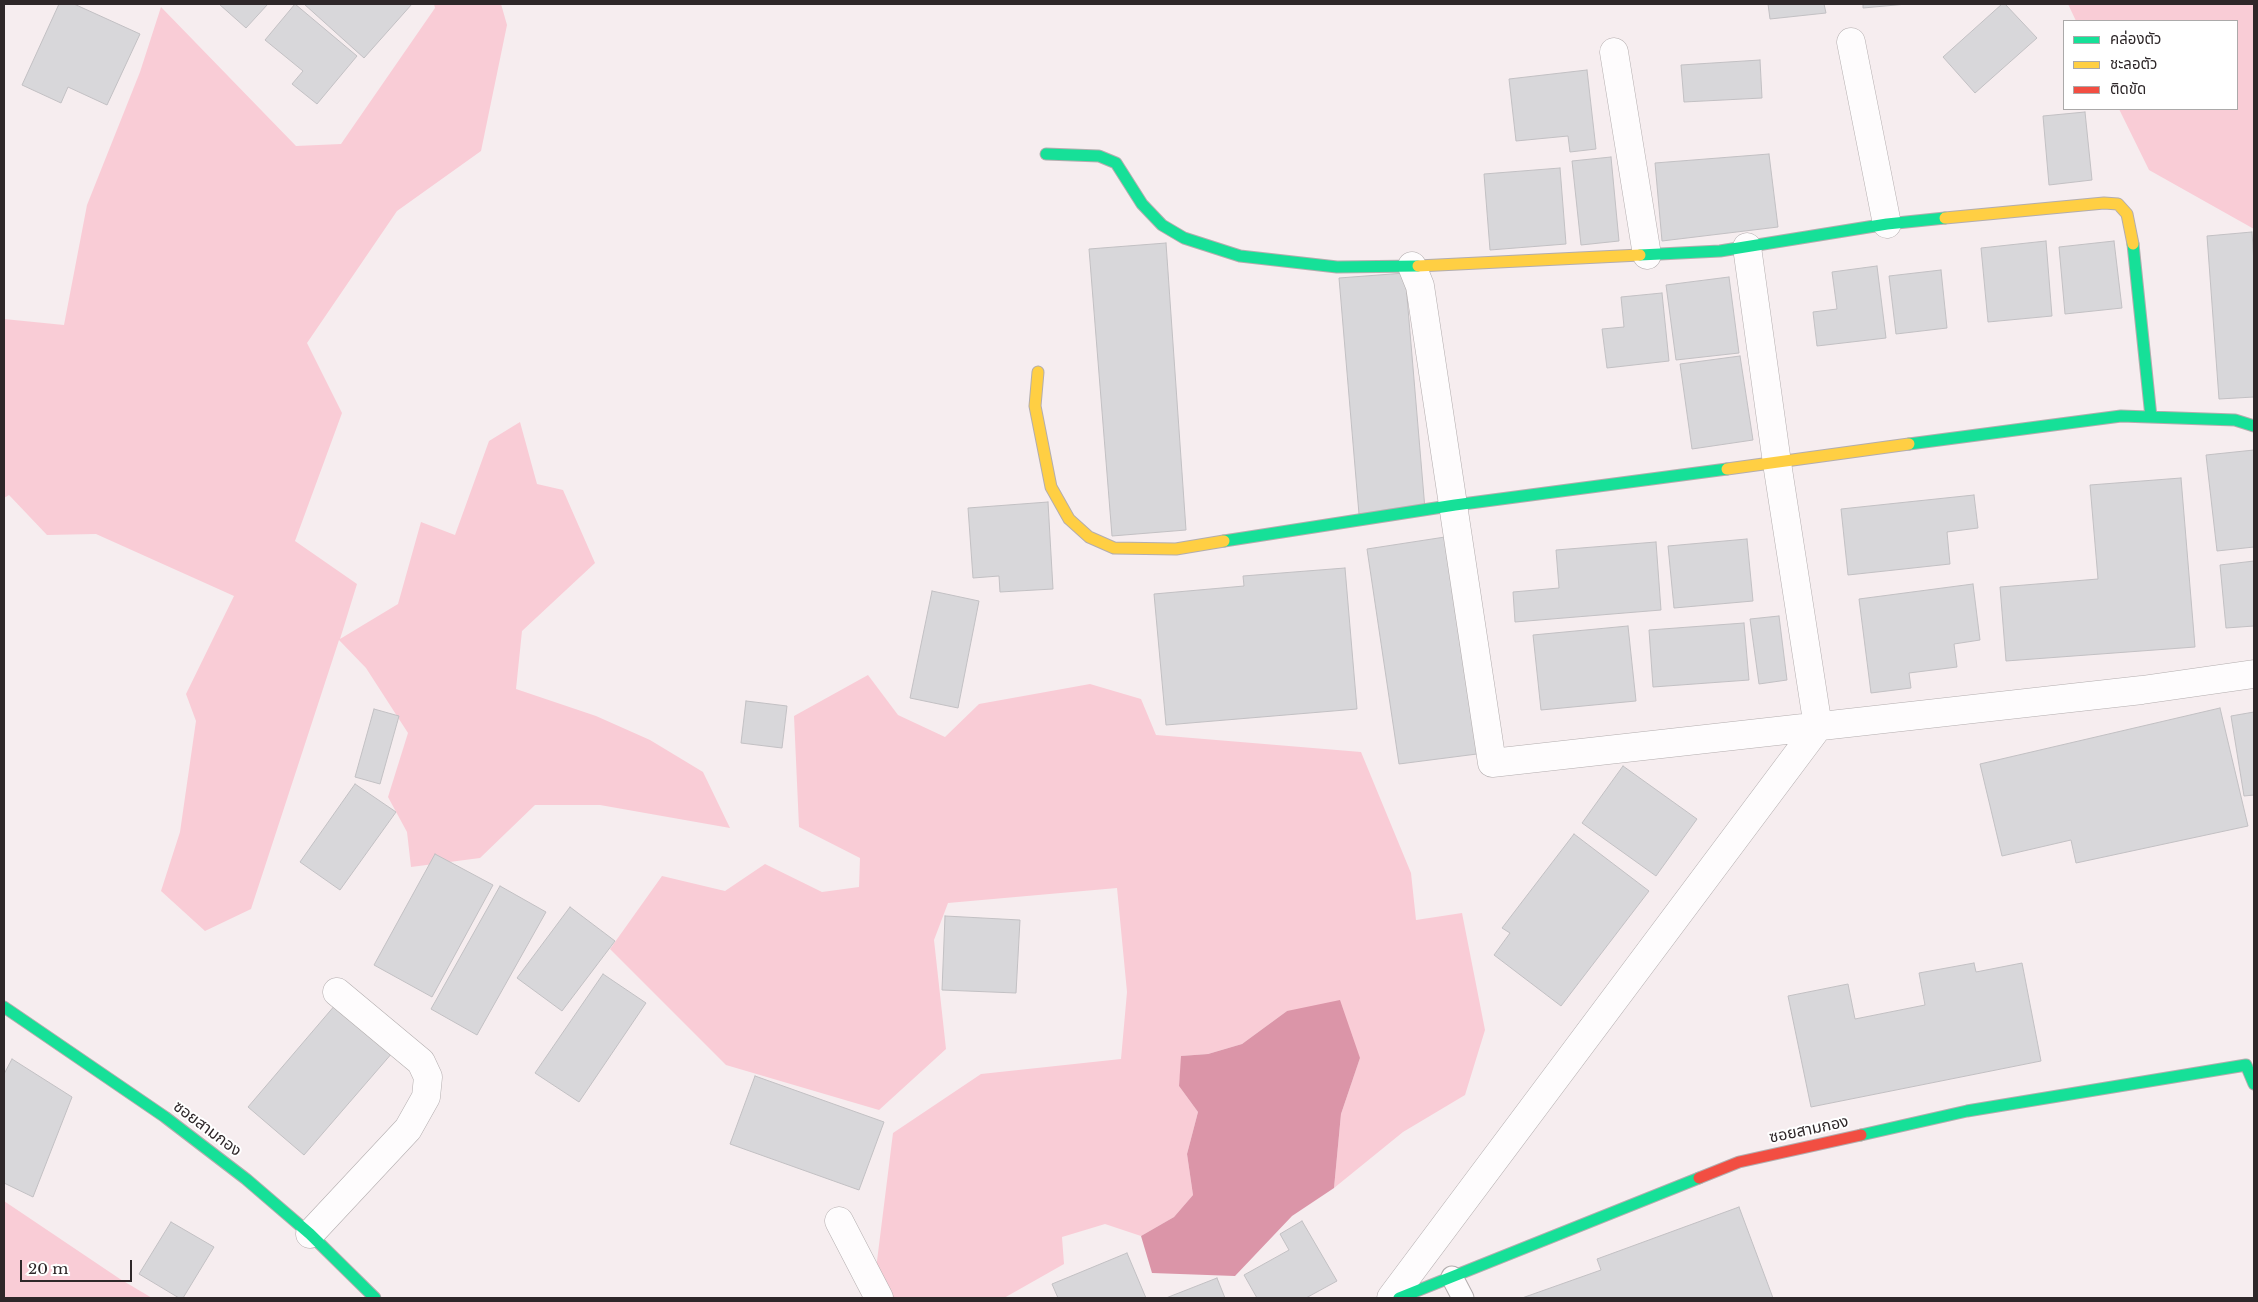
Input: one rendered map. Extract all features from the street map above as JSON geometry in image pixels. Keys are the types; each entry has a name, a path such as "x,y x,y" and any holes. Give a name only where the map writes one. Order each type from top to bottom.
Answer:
{"street":[{"path":"1851,42 1887,224"},
{"path":"1614,52 1647,254"},
{"path":"1046,154 1100,156 1116,163 1142,204 1162,224 1184,238 1240,256 1337,267 1412,266 1720,251 1887,224 2104,203 2118,204 2127,214 2131,228 2150,417"},
{"path":"1391,1298 1818,727 1777,462 1747,246"},
{"path":"1412,266 1420,286 1455,505 1492,763 2142,690 2254,674"},
{"path":"1038,372 1035,406 1051,487 1069,519 1088,537 1114,548 1176,549 1455,505 2122,416 2235,420 2254,426"},
{"path":"310,1234 408,1129 426,1097 428,1078 421,1062 337,992"},
{"name":"ซอยสามกอง","path":"4,1007 166,1117 246,1179 310,1234 375,1298"},
{"name":"ซอยสามกอง","path":"1399,1298 1739,1162 1967,1111 2252,1071"},
{"path":"839,1221 879,1298"}],"lane":[{"path":"1452,1277 1463,1298"}],"shaded area":[{"path":"434,4 501,4 507,25 481,151 397,211 307,343 342,413 295,541 357,584 340,639 398,604 421,522 455,535 489,441 520,422 537,484 563,490 595,563 522,631 516,689 596,716 650,740 703,772 730,828 600,805 535,805 480,858 411,867 407,832 388,797 408,733 366,668 339,640 251,909 205,931 161,891 180,832 196,721 186,694 234,596 96,534 47,535 9,495 4,498 4,319 64,325 87,205 140,72 161,7 296,146 341,144 435,8"},
{"path":"2068,4 2254,4 2254,229 2149,170 2119,110 2238,110 2238,20 2076,20"},
{"path":"868,675 898,715 945,737 979,704 1090,684 1141,699 1156,735 1361,752 1411,873 1416,920 1462,913 1485,1030 1465,1095 1403,1132 1334,1188 1341,1114 1360,1058 1287,1011 1242,1044 1208,1054 1182,1056 1179,1086 1198,1112 1187,1154 1193,1195 1174,1217 1141,1236 1105,1224 1062,1237 1064,1264 1004,1298 889,1298 875,1277 893,1133 981,1074 1121,1059 1127,992 1117,888 948,903 934,940 946,1049 879,1110 726,1065 610,949 662,876 725,891 765,864 822,892 859,887 860,858 799,827 794,716"},
{"path":"1340,1000 1360,1058 1341,1114 1334,1188 1292,1216 1235,1276 1152,1273 1141,1236 1174,1217 1193,1195 1187,1154 1198,1112 1179,1086 1181,1056 1208,1054 1242,1044 1287,1011"},
{"path":"4,1201 120,1279 152,1298 4,1298"}],"building":[{"path":"59,4 74,4 140,34 107,105 68,87 61,103 22,85"},
{"path":"219,4 268,4 246,28"},
{"path":"295,4 357,56 317,104 292,84 303,71 265,40"},
{"path":"304,4 412,4 364,58"},
{"path":"1768,4 1824,4 1826,13 1770,19"},
{"path":"1863,4 1907,4 1863,8"},
{"path":"2002,4 2005,4 2037,38 1975,93 1943,57"},
{"path":"1760,60 1762,98 1684,102 1681,65"},
{"path":"1587,70 1596,149 1570,152 1568,136 1516,141 1509,79"},
{"path":"2085,112 2092,180 2049,185 2043,116"},
{"path":"1769,154 1778,227 1662,241 1655,163"},
{"path":"1611,157 1619,241 1581,245 1572,161"},
{"path":"1560,168 1566,244 1490,250 1484,174"},
{"path":"2252,232 2254,263 2254,397 2219,399 2207,236"},
{"path":"2046,241 2052,316 1988,322 1981,248"},
{"path":"2114,241 2122,308 2065,314 2059,247"},
{"path":"1166,243 1186,530 1112,536 1089,249"},
{"path":"1877,266 1886,338 1817,346 1813,312 1837,309 1832,272"},
{"path":"1941,270 1947,328 1896,334 1889,276"},
{"path":"1405,273 1425,509 1359,514 1339,278"},
{"path":"1729,277 1739,353 1676,360 1666,285"},
{"path":"1662,293 1669,361 1607,368 1602,329 1624,327 1621,297"},
{"path":"1740,356 1753,440 1692,449 1680,364"},
{"path":"2254,450 2254,547 2217,551 2206,455"},
{"path":"2181,478 2195,647 2006,661 2000,587 2098,579 2090,485"},
{"path":"1974,495 1978,528 1947,532 1950,564 1848,575 1841,509"},
{"path":"1048,502 1053,589 1000,592 999,576 973,578 968,508"},
{"path":"1445,537 1477,754 1399,764 1367,549"},
{"path":"1747,539 1753,601 1674,608 1668,546"},
{"path":"1656,542 1661,610 1515,622 1513,592 1559,588 1556,550"},
{"path":"2254,561 2254,626 2226,628 2220,565"},
{"path":"1345,568 1357,709 1166,725 1154,594 1244,586 1243,576"},
{"path":"1973,584 1980,640 1954,644 1957,667 1909,673 1911,688 1871,693 1859,599"},
{"path":"932,591 979,601 958,708 910,698"},
{"path":"1779,616 1787,680 1759,684 1750,619"},
{"path":"1744,623 1749,680 1653,687 1649,630"},
{"path":"1628,626 1636,701 1541,710 1533,635"},
{"path":"746,701 787,706 782,748 741,743"},
{"path":"2220,708 2248,826 2076,863 2071,840 2002,856 1980,764"},
{"path":"374,709 399,716 380,784 355,777"},
{"path":"2254,712 2254,795 2244,796 2231,716"},
{"path":"1623,766 1697,819 1656,876 1582,823"},
{"path":"355,784 396,812 340,890 300,862"},
{"path":"1574,834 1649,891 1561,1006 1494,955 1510,933 1502,928"},
{"path":"435,854 493,885 432,997 374,965"},
{"path":"500,886 546,912 477,1035 431,1009"},
{"path":"570,907 615,941 562,1011 517,978"},
{"path":"945,916 1020,920 1016,993 942,990"},
{"path":"1974,963 1976,972 2022,963 2041,1061 1811,1107 1788,996 1848,984 1855,1019 1925,1005 1919,973"},
{"path":"603,974 646,1003 579,1102 535,1073"},
{"path":"336,1004 393,1052 304,1155 248,1107"},
{"path":"12,1059 72,1097 33,1197 4,1183 4,1074"},
{"path":"755,1076 884,1122 859,1190 730,1144"},
{"path":"1739,1207 1773,1298 1522,1298 1601,1270 1597,1259"},
{"path":"1302,1221 1337,1281 1306,1298 1257,1298 1244,1275 1289,1250 1280,1234"},
{"path":"171,1222 214,1247 183,1298 179,1298 139,1274"},
{"path":"1127,1253 1146,1298 1058,1298 1052,1284"},
{"path":"1217,1278 1225,1298 1166,1298"}],"traffic: fast":[{"path":"1046,154 1099,156 1116,163 1142,204 1162,225 1184,238 1240,256 1337,267 1418,266"},
{"path":"1640,255 1720,251 1887,224 1945,218"},
{"path":"2133,244 2151,417"},
{"path":"1909,444 2121,416 2235,420 2254,426"},
{"path":"1224,541 1455,505 1727,469"},
{"path":"4,1007 165,1117 246,1179 310,1234 375,1298"},
{"path":"1861,1135 1967,1111 2246,1065 2254,1084"},
{"path":"1399,1298 1699,1178"}],"traffic: slow":[{"path":"1945,218 2104,203 2118,204 2127,214 2133,244"},
{"path":"1418,266 1640,255"},
{"path":"1038,372 1035,406 1051,487 1069,519 1089,537 1114,548 1176,549 1224,541"},
{"path":"1727,469 1909,444"}],"traffic: jam":[{"path":"1699,1178 1739,1162 1861,1135"}]}
